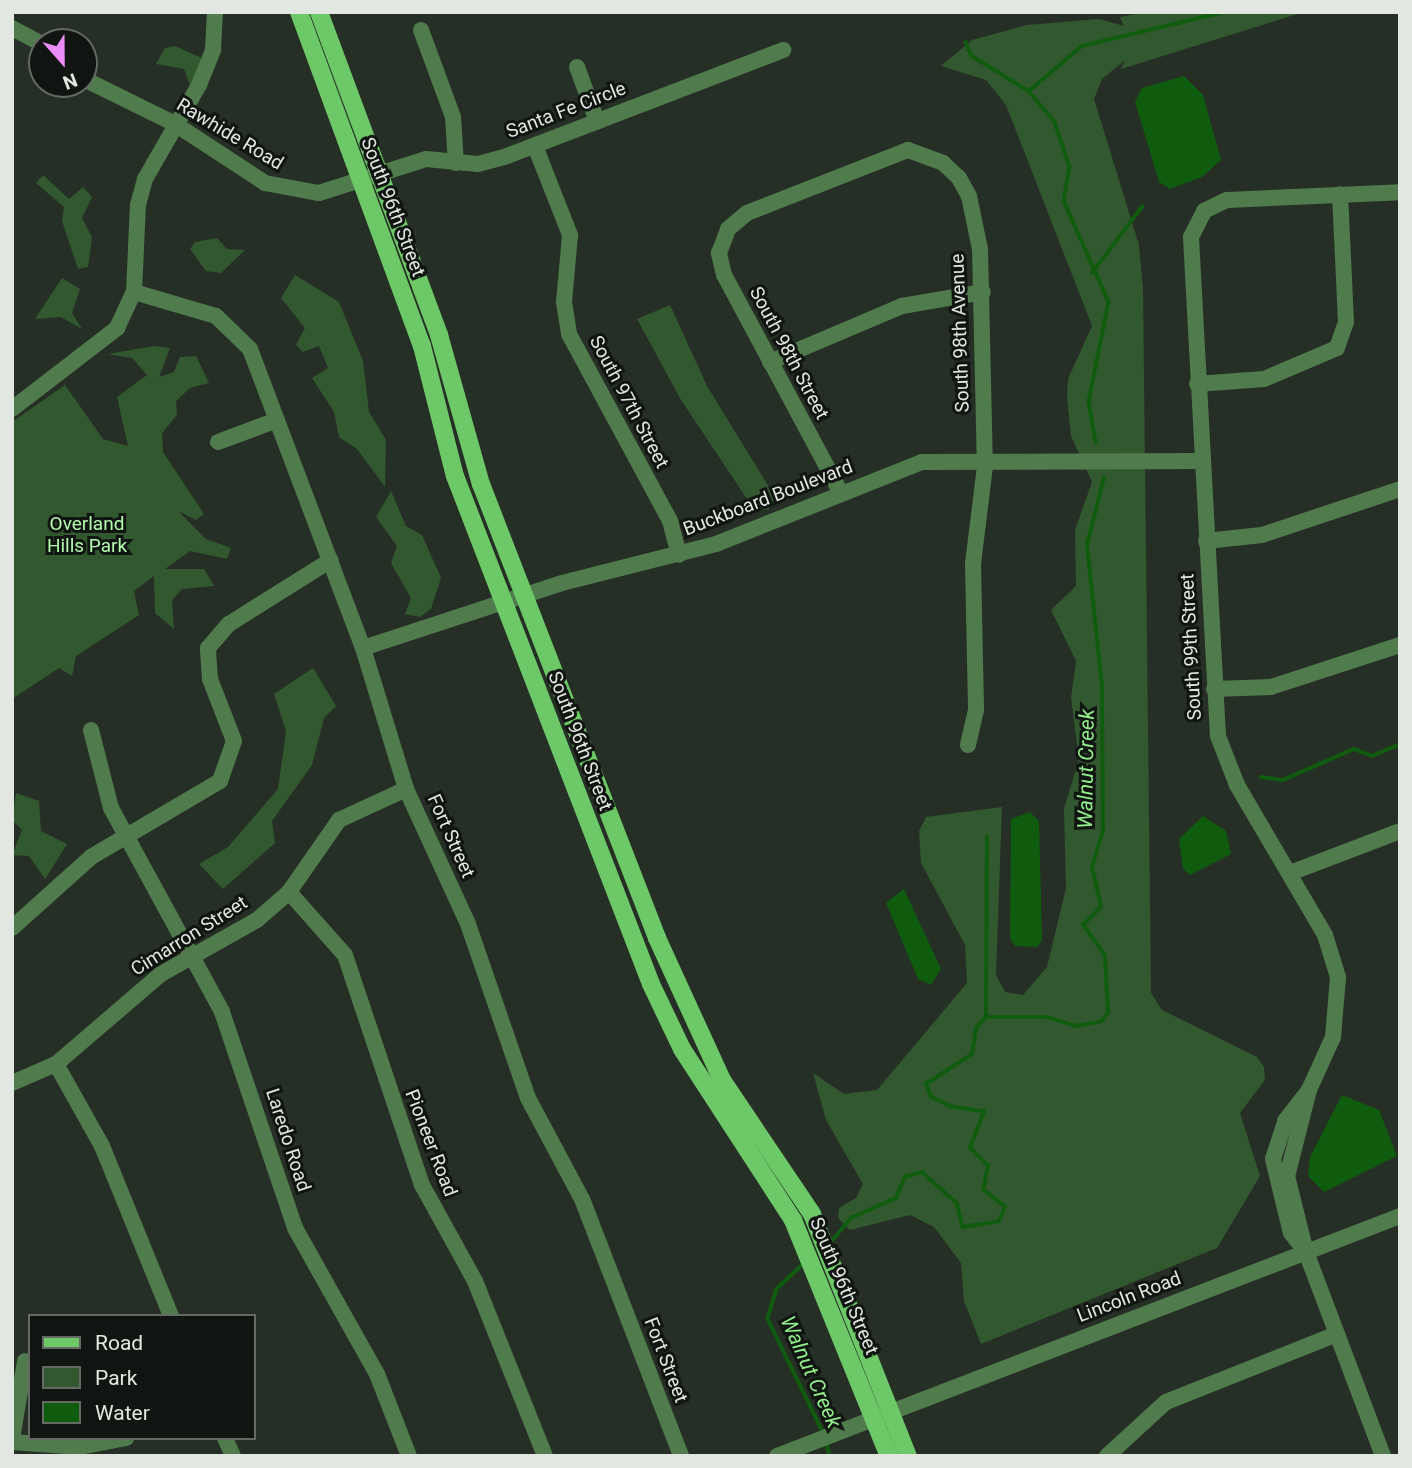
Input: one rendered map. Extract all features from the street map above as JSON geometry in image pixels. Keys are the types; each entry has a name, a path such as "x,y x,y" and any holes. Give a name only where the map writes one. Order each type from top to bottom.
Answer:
{"main road":[{"name":"South 96th Street","path":"299,12 422,346 455,476 651,984 682,1049 793,1220 827,1291 889,1456"},
{"name":"South 96th Street","path":"319,12 439,335 481,484 692,1022 722,1080 812,1213 845,1284 908,1456"}],"street":[{"path":"12,409 94,352 117,328 134,292 138,205 213,50 215,12"},
{"path":"421,30 453,117 456,163"},
{"name":"Santa Fe Circle","path":"360,180 426,159 478,164 535,145 783,50"},
{"path":"577,67 597,121"},
{"name":"Rawhide Road","path":"98,86 175,124 265,183 290,192 319,193 360,180"},
{"name":"South 97th Street","path":"535,145 570,235 564,302 569,334 666,513 680,555"},
{"name":"South 98th Avenue","path":"728,229 747,213 908,150 943,163 969,196 983,292 985,466 973,564 976,710 968,745"},
{"path":"1197,384 1264,379 1337,348 1346,322 1339,194 1400,192"},
{"name":"South 99th Street","path":"1306,1252 1287,1176 1309,1090 1333,1037 1340,992 1331,948 1237,785 1218,736 1199,461 1191,237 1204,211 1227,200 1339,194"},
{"name":"South 98th Street","path":"728,229 719,253 723,275 841,493"},
{"name":"Fort Street","path":"134,292 229,324 250,349 363,649 406,789 468,924 528,1098 582,1199 681,1456"},
{"path":"770,362 902,306 983,292"},
{"path":"218,442 277,420"},
{"name":"Buckboard Boulevard","path":"363,649 526,595 680,555 922,462 985,466 1199,461"},
{"path":"1206,541 1262,535 1400,489"},
{"path":"12,928 91,857 196,797 229,768 234,741 206,662 215,636 331,560"},
{"path":"1214,689 1271,687 1400,645"},
{"name":"Laredo Road","path":"91,730 111,808 193,956 236,1046 295,1228 377,1374 409,1456"},
{"name":"Cimarron Street","path":"12,1083 56,1064 142,988 257,920 289,892 339,820 406,789"},
{"path":"1290,873 1400,831"},
{"name":"Pioneer Road","path":"289,892 345,956 422,1185 480,1292 545,1456"},
{"path":"56,1064 102,1146 170,1314"},
{"name":"Lincoln Road","path":"777,1456 1400,1216"},
{"path":"1306,1252 1383,1456"},
{"path":"1107,1456 1176,1396 1337,1334"},
{"path":"25,1361 12,1440 80,1452 119,1440"},
{"path":"226,1440 233,1456"}],"green space":[{"path":"1146,12 1304,12 1121,69 1125,60 1102,79 1094,99 1139,245 1143,289 1151,993 1162,1010 1257,1057 1264,1067 1265,1080 1240,1113 1260,1176 1217,1248 981,1344 964,1301 961,1263 934,1227 910,1215 850,1230 838,1218 839,1208 856,1198 863,1184 826,1120 813,1073 844,1094 877,1090 967,983 965,945 921,863 919,831 926,817 1002,807 996,975 1005,992 1023,995 1047,967 1066,888 1064,809 1079,759 1071,698 1076,661 1051,610 1076,586 1075,530 1092,482 1071,436 1067,398 1068,379 1092,326 1006,105 986,80 941,66 972,40 1027,25 1099,19 1124,26 1120,17"},
{"path":"175,46 204,59 190,86 184,69 156,64 165,48"},
{"path":"43,175 69,199 83,187 92,197 82,218 92,237 88,267 78,269 62,221 64,207 36,183"},
{"path":"217,238 227,249 245,250 221,273 206,271 190,249 195,242"},
{"path":"295,275 339,302 363,361 369,412 386,440 385,487 357,449 339,437 334,412 312,378 328,368 319,346 303,352 296,345 305,328 281,298"},
{"path":"62,278 80,289 72,313 82,329 61,317 35,319"},
{"path":"670,305 707,386 775,497 768,510 753,508 681,400 637,319"},
{"name":"Overland Hills Park","path":"154,346 170,348 159,377 174,372 180,357 196,356 209,383 190,388 176,401 177,415 162,433 163,452 204,514 196,520 178,511 206,539 231,548 227,559 190,551 165,569 204,569 214,586 182,589 172,600 174,629 155,613 154,576 134,591 139,615 76,656 72,676 59,668 12,699 12,422 65,385 103,439 128,446 117,397 147,375 132,358 108,354"},
{"path":"391,491 406,526 422,535 441,578 431,609 420,617 405,614 411,598 391,563 397,546 376,517"},
{"path":"313,668 336,706 324,718 312,765 272,821 275,843 223,889 199,864 228,847 278,789 286,731 274,694"},
{"path":"16,793 39,801 41,831 67,844 45,879 29,856 12,855 22,830 12,820"}],"water":[{"path":"1184,76 1203,95 1221,160 1202,177 1170,189 1159,182 1135,102 1142,88"},
{"path":"1030,812 1039,821 1042,940 1037,947 1015,946 1010,938 1011,819"},
{"path":"1203,816 1226,831 1231,854 1190,875 1183,869 1179,839"},
{"path":"904,889 941,969 931,985 918,979 886,903"},
{"path":"1342,1095 1379,1110 1397,1156 1324,1192 1308,1176 1310,1157"}],"waterway":[{"path":"1029,91 1082,46 1225,12"},
{"name":"Walnut Creek","path":"966,42 972,56 1029,91 1055,122 1070,167 1064,201 1109,302 1089,402 1096,442"},
{"path":"1092,273 1142,207"},
{"name":"Walnut Creek","path":"830,1243 851,1218 896,1198 905,1177 922,1172 957,1203 963,1227 999,1221 1005,1207 983,1190 988,1166 970,1148 984,1112 951,1107 931,1097 926,1084 972,1054 976,1028 986,1017 1047,1017 1077,1026 1102,1021 1108,1012 1105,956 1083,925 1101,907 1092,867 1103,831 1102,686 1087,545 1104,478"},
{"path":"1261,777 1283,780 1354,749 1372,756 1400,744"},
{"path":"986,1017 987,837"},
{"name":"Walnut Creek","path":"805,1263 777,1289 768,1319 824,1434"},
{"name":"Walnut Creek","path":"826,1441 830,1456"}]}
